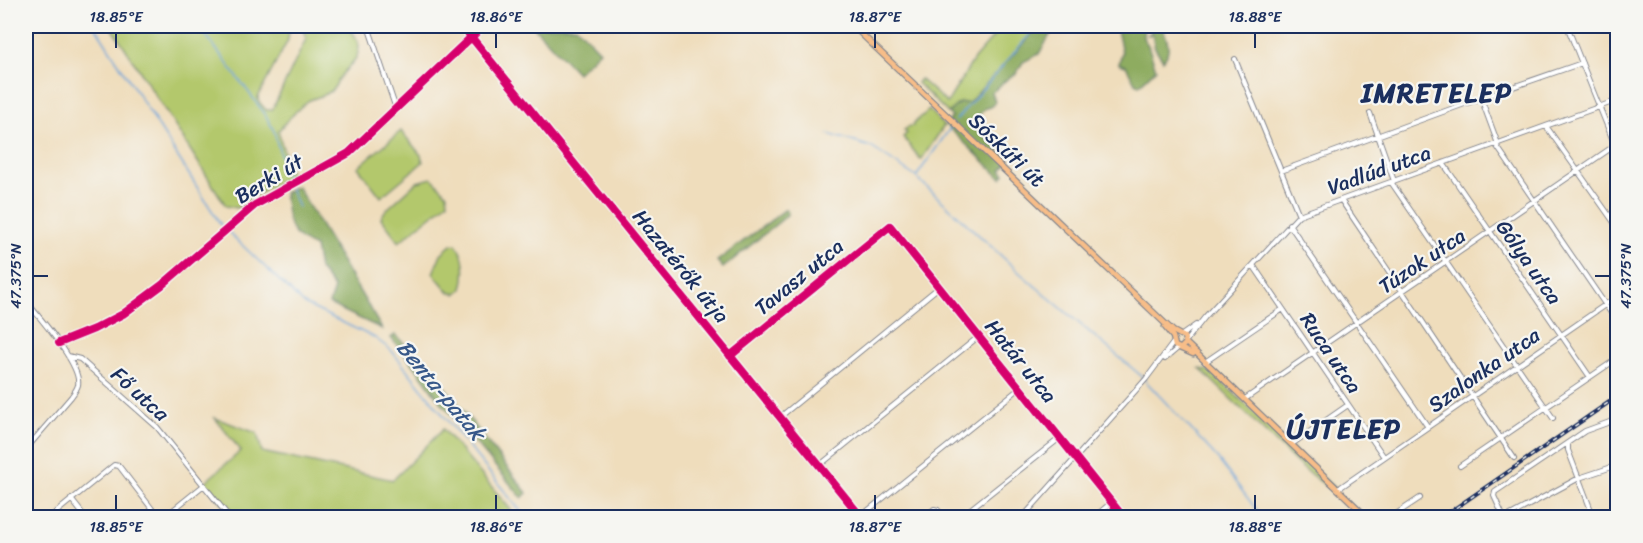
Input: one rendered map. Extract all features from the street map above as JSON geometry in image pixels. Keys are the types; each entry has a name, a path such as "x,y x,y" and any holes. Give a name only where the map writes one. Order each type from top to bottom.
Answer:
{"main road":[{"name":"Sóskúti út","path":"853,26 1173,331 1181,335 1205,362"},
{"name":"Sóskúti út","path":"1139,298 1180,348 1205,362"},
{"path":"1173,341 1181,335"},
{"path":"1180,348 1186,342"},
{"path":"1205,362 1368,518"},
{"path":"1607,518 1617,513"}],"street":[{"path":"368,26 396,109"},
{"name":"Hazatérők útja","path":"460,26 861,517"},
{"name":"Berki út","path":"59,343 104,324 135,306 228,226 265,198 349,153 483,26"},
{"path":"1567,26 1617,153"},
{"path":"1235,59 1299,215"},
{"path":"1281,171 1582,63"},
{"path":"1481,98 1497,144 1617,322"},
{"name":"Vadlúd utca","path":"1186,342 1205,317 1299,215 1617,100"},
{"path":"1370,112 1392,182 1553,418"},
{"path":"1546,126 1617,228"},
{"name":"Túzok utca","path":"1245,399 1614,146"},
{"name":"Gólya utca","path":"1443,163 1590,377"},
{"path":"1341,200 1514,458"},
{"path":"1289,224 1428,427"},
{"name":"Tavasz utca","path":"730,356 890,226"},
{"name":"Határ utca","path":"890,226 1124,518"},
{"name":"Ruca utca","path":"1253,265 1384,457"},
{"path":"780,417 939,287"},
{"name":"Szalonka utca","path":"1338,489 1617,296"},
{"name":"Fő utca","path":"26,301 68,356 76,357 157,427 230,518"},
{"path":"1205,362 1283,309"},
{"name":"Vadlúd utca","path":"1181,335 1205,317"},
{"path":"820,465 978,337"},
{"path":"1022,518 1144,381 1173,341"},
{"path":"1155,368 1180,348"},
{"path":"26,449 75,392 78,380 68,356"},
{"path":"1460,466 1617,358"},
{"path":"74,369 85,365"},
{"path":"861,517 1020,388"},
{"path":"1292,444 1348,405"},
{"path":"1617,419 1589,429 1495,492 1494,496 1505,518 1580,478 1617,465"},
{"path":"959,518 1060,438"},
{"path":"1568,443 1568,450 1594,518"},
{"path":"49,518 113,465 116,465 164,517 204,485"},
{"path":"1390,518 1420,498"},
{"path":"71,499 86,518"},
{"path":"1093,518 1112,502"},
{"path":"923,518 936,509 944,518"}],"green space":[{"path":"111,26 292,26 288,40 258,97 266,110 272,110 306,39 303,29 299,26 348,26 359,47 354,61 331,91 308,101 278,131 292,180 284,184 282,179 237,208 226,206"},
{"path":"533,26 576,26 600,51 577,73"},
{"path":"1003,26 1039,26 969,103 959,103 948,113 917,83 920,79 947,103 974,59"},
{"path":"1039,26 1055,26 1039,54 1023,62 1016,74 992,92 995,102 984,109 974,121 979,131 1009,161 1001,170 1005,174 1001,178 946,125 952,117 948,113 959,103 969,103"},
{"path":"1116,26 1144,26 1143,38 1148,45 1156,69 1139,85 1135,83 1126,66 1119,64 1122,52"},
{"path":"1148,26 1162,26 1168,48 1163,60 1155,48 1152,35 1148,35 1152,31"},
{"path":"929,110 944,126 921,160 903,137 907,133 904,130 913,126"},
{"path":"401,131 421,155 423,162 381,197 358,167"},
{"path":"432,178 447,194 448,202 399,242 381,218 385,211 417,182"},
{"path":"297,186 382,329 329,304 334,288 319,269 315,247 298,238 288,219 284,193"},
{"path":"786,209 788,213 785,217 723,268 717,261"},
{"path":"456,244 462,254 464,278 462,289 456,294 449,292 433,273 441,254 451,245"},
{"path":"395,335 438,378 527,493 522,498 440,401 391,338"},
{"path":"1200,369 1210,371 1334,488 1331,490 1299,465"},
{"path":"215,418 257,433 262,452 393,480 443,429 511,510 503,518 234,517 205,482 241,451"}],"waterway":[{"name":"Benta-patak","path":"95,26 221,225 304,304 375,338 391,350 526,518"},
{"path":"199,26 265,114 274,131 288,183"},
{"path":"956,120 1037,26"},
{"path":"916,177 953,124"},
{"path":"828,134 871,147 916,177 1021,274 1139,374 1213,453 1263,518"},
{"path":"290,188 298,207"}],"railway":[{"path":"1441,518 1618,396"}],"cycle path":[{"path":"59,343 123,314 162,285 255,205 349,153 483,26"},
{"path":"468,33 862,518"},
{"path":"730,356 890,226 1124,518"}],"district":[{"name":"IMRETELEP","path":"1437,93"},
{"name":"ÚJTELEP","path":"1344,429"}]}
